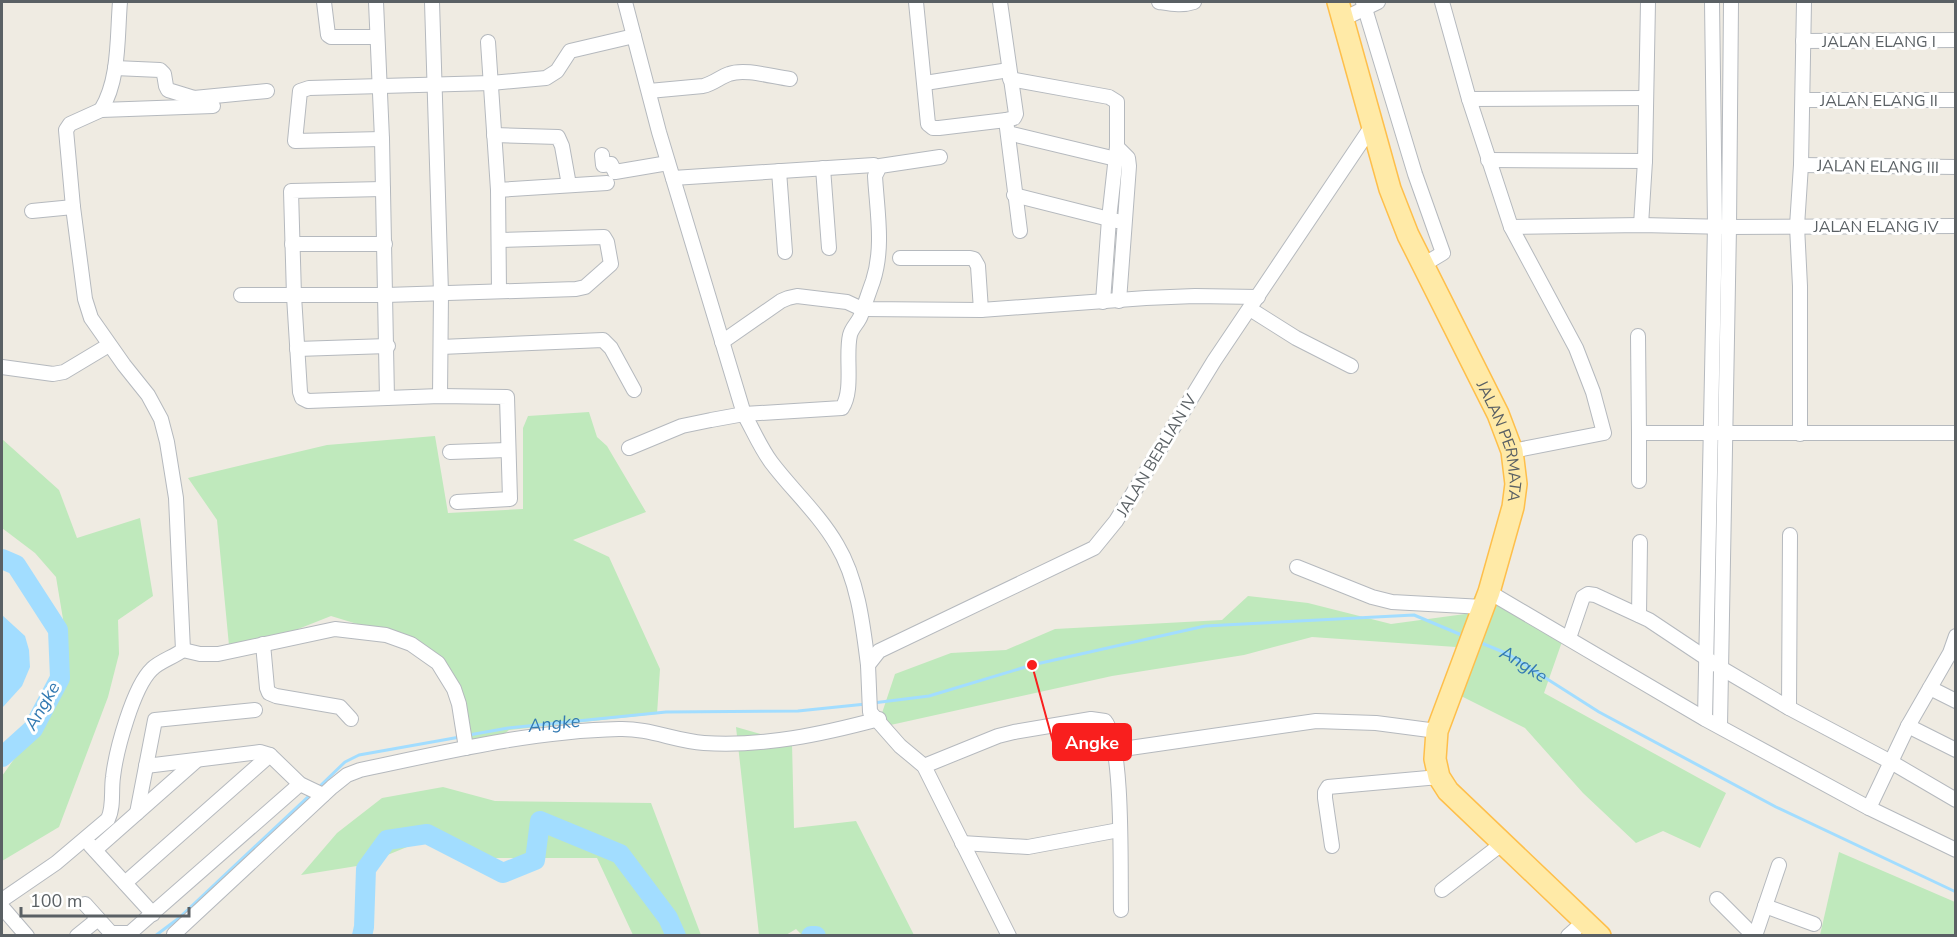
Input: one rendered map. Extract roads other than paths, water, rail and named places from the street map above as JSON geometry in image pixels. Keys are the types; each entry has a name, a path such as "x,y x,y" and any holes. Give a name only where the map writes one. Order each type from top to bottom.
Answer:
{"main road":[{"name":"JALAN PERMATA","path":"1340,10 1390,189 1408,235 1498,414 1512,451 1516,484 1513,507 1484,606 1437,731 1435,759 1439,777"},
{"path":"1439,777 1448,791 1586,920 1600,936"}],"street":[{"path":"101,110 108,99 115,68 120,2"},
{"path":"324,2 328,35 331,37 376,37"},
{"path":"376,2 388,346 387,398"},
{"path":"432,2 441,293 440,396"},
{"path":"625,2 668,163 744,414 760,446 772,463 815,513 838,545 856,592 875,715 900,746 924,766 1009,936"},
{"path":"916,2 928,124 933,128 1007,127 1117,153 1128,158 1119,301"},
{"path":"1000,2 1016,114 1007,127 1020,231"},
{"path":"1159,2 1174,5 1194,2"},
{"path":"1340,10 1378,2"},
{"path":"1442,2 1469,99 1511,227 1576,348 1593,392 1604,434 1512,451"},
{"path":"1641,225 1646,161 1648,2"},
{"path":"1712,2 1722,226"},
{"path":"1705,719 1718,433 1722,226 1731,2"},
{"path":"1800,434 1800,286 1797,226 1801,165 1804,2"},
{"path":"1364,5 1418,183 1443,253 1423,265"},
{"path":"382,138 295,141 298,95 303,89 490,83 546,78 557,71 570,51 634,36"},
{"name":"JALAN ELANG I","path":"1803,41 1956,40"},
{"path":"488,42 498,190 499,291"},
{"path":"115,68 160,70 164,74 168,90 194,98 267,91"},
{"path":"649,91 710,85 723,76 737,72 790,79"},
{"path":"925,83 1009,75 1115,100 1118,107 1117,153 1103,302"},
{"path":"1364,96 1391,95"},
{"path":"1469,99 1645,98"},
{"name":"JALAN ELANG II","path":"1803,99 1956,100"},
{"path":"183,650 176,498 167,442 161,419 148,395 91,318 85,299 66,130 70,124 101,110 213,106"},
{"name":"JALAN BERLIAN IV","path":"868,665 879,651 1094,548 1116,521 1214,361 1372,126"},
{"path":"494,135 558,137 562,146 568,185"},
{"path":"602,155 603,165 611,164 615,172 668,163"},
{"path":"629,448 682,426 744,414 842,408 847,396 850,335 861,317 880,250 876,170 880,166 940,158"},
{"path":"1488,160 1646,161"},
{"path":"673,178 871,165 873,245"},
{"name":"JALAN ELANG III","path":"1801,165 1956,167"},
{"path":"823,168 830,248"},
{"path":"779,171 785,252"},
{"path":"498,190 607,183"},
{"path":"383,189 291,191 300,392 305,400 440,396 507,397 510,499 457,502"},
{"path":"1014,195 1125,222"},
{"path":"32,211 73,207"},
{"name":"JALAN ELANG IV","path":"1511,227 1956,226"},
{"path":"241,295 386,295 580,288 590,284 611,264 608,242 604,237 499,240"},
{"path":"292,244 385,244"},
{"path":"900,258 974,259 978,266 981,310"},
{"path":"722,342 781,301 797,296 847,302 862,309 981,310 1195,296 1254,303 1296,338 1351,366"},
{"path":"1638,336 1639,481"},
{"path":"441,347 603,340 611,348 634,390"},
{"path":"2,367 53,375 64,372 110,345"},
{"path":"297,349 388,346"},
{"path":"1639,433 1956,433"},
{"path":"1718,433 1720,726"},
{"path":"450,452 507,450"},
{"path":"1789,708 1790,535"},
{"path":"1639,615 1640,542"},
{"path":"1297,567 1372,597 1392,602 1484,606 1569,639 1705,719 1869,808 1955,850"},
{"path":"1569,639 1583,597 1588,594 1596,595 1639,615 1721,668 1789,708 1956,800"},
{"path":"2,900 49,869 108,819 115,762 121,739 144,679 156,666 183,650 200,654 218,654 335,629 386,635 411,644 438,663 458,697 465,743"},
{"path":"1869,808 1908,726 1955,641"},
{"path":"263,644 269,693 340,707 351,719"},
{"path":"1930,688 1956,701"},
{"path":"137,813 154,720 255,710"},
{"path":"85,904 111,933 130,933 313,790 360,770 465,743 638,729 701,743 744,743 829,732 875,715"},
{"path":"924,766 998,736 1091,719 1101,720 1108,725 1116,750 1121,910"},
{"path":"1116,750 1289,723 1316,721 1376,723 1437,731"},
{"path":"1908,726 1956,750"},
{"path":"146,766 260,752 270,755 313,790"},
{"path":"125,883 270,755"},
{"path":"153,914 92,846 137,813 197,760"},
{"path":"1332,846 1325,798 1328,787 1439,777"},
{"path":"174,934 313,790"},
{"path":"962,843 1028,847 1119,831"},
{"path":"1442,890 1503,843"},
{"path":"1717,899 1755,936 1779,865"},
{"path":"1765,906 1814,924"},
{"path":"2,907 27,936"},
{"path":"77,936 98,919"},
{"path":"1568,936 1586,920"}],"water":[{"path":"2,615 25,636 30,667 22,686 2,708"}],"waterway":[{"name":"Angke","path":"2,559 16,565 58,630 60,678 33,729 2,757"},
{"name":"Angke","path":"873,703 929,696 1032,665 1205,626 1414,615 1464,636"},
{"name":"Angke","path":"1479,642 1508,654 1599,712 1776,807 1956,892"},
{"name":"Angke","path":"469,735 508,728 666,712 798,711 866,704"},
{"name":"Angke","path":"318,788 345,762 359,755 460,737"},
{"name":"Angke","path":"155,936 179,918 311,794"},
{"name":"Angke","path":"362,936 366,869 387,840 427,834 503,873 535,860 540,821 620,854 668,918 676,936"},
{"name":"Angke","path":"811,936 816,936"}],"place":[{"name":"Angke","path":"1032,665"}]}
